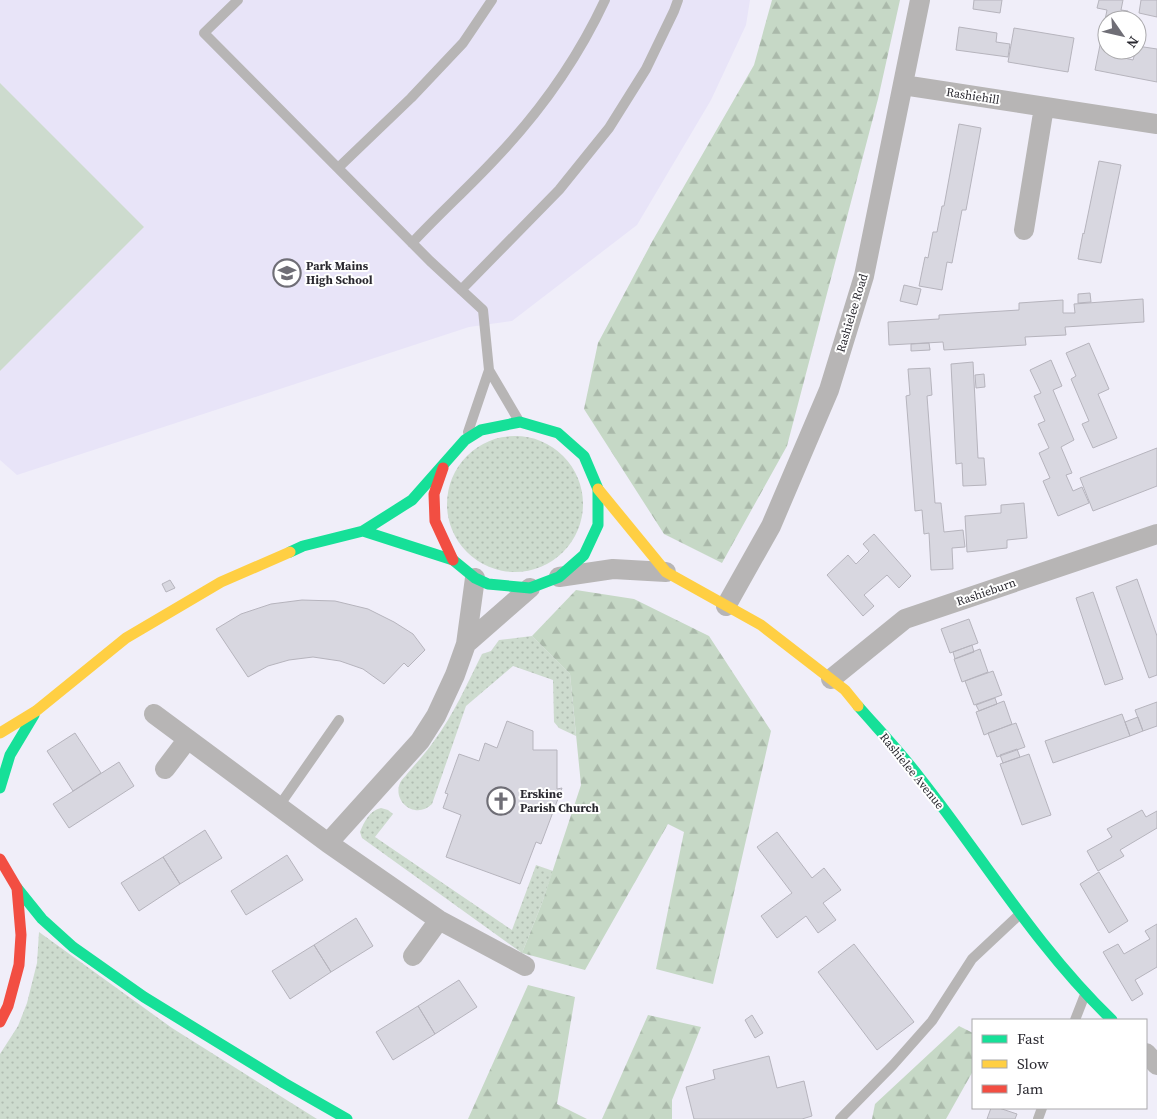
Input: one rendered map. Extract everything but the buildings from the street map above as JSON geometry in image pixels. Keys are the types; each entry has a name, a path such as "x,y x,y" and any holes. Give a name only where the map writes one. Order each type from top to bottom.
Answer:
{"street":[{"name":"Rashielee Road","path":"726,606 771,526 829,390 864,276 920,0"},
{"name":"Rashiehill","path":"902,85 1157,124"},
{"path":"1024,230 1044,107"},
{"path":"0,733 36,711 126,638 221,582 303,546 363,531 412,500 465,440 481,430 520,422 558,433 584,456 598,489 598,524 584,555 559,577 530,588 466,644"},
{"path":"446,462 434,494 435,522 453,560"},
{"name":"Rashielee Avenue","path":"598,489 666,572 761,626 844,690 920,778 1020,915 1085,994 1111,1019"},
{"path":"363,531 453,560 476,578 488,584 530,588"},
{"name":"Rashieburn","path":"831,679 905,619 1157,534"},
{"name":"Rashielee Avenue","path":"559,577 613,569 666,572"},
{"path":"328,843 420,741 436,716 452,683 466,644 476,578"},
{"path":"0,788 10,755 36,711"},
{"path":"154,714 328,843 439,920 525,966"},
{"path":"165,769 187,740"},
{"path":"0,857 16,888 42,919 73,947 144,997 284,1083 347,1119"},
{"path":"0,1022 8,1006 19,964 21,935 16,888"},
{"path":"413,956 439,920"},
{"path":"1147,1055 1157,1064"}],"lane":[{"path":"238,0 204,33 412,243 483,310 489,370 465,440"},
{"path":"338,168 411,98 463,43 492,0"},
{"path":"412,243 496,158 548,98 589,34 605,0"},
{"path":"461,290 559,190 609,128 646,69 678,0"},
{"path":"489,370 520,422"},
{"path":"279,806 339,720"},
{"path":"840,1119 893,1065 932,1021 972,959 1020,915"},
{"path":"1076,1019 1085,994"}],"shaded area":[{"name":"Park Mains High School","path":"0,0 750,0 746,25 711,100 637,225 512,321 469,327 17,475 0,460"}],"green space":[{"path":"772,0 900,0 878,99 787,446 722,563 664,534 584,409 598,343 653,240 754,65"},
{"path":"0,83 144,227 0,371"},
{"path":"515,436 541,441 553,447 563,456 572,466 578,478 583,504 578,530 572,542 563,552 553,561 541,567 515,572 489,567 477,561 467,552 458,542 452,530 447,504 452,478 458,466 467,456 477,447 489,441"},
{"path":"576,590 634,599 709,636 771,731 713,984 656,969 684,832 668,824 585,970 522,953 542,903 581,785 570,674 532,636"},
{"path":"532,636 570,674 576,736 559,728 554,722 553,680 513,666 466,706 432,804 419,810 407,807 399,797 398,790 401,782 428,750 448,720 482,654 491,651 499,640"},
{"path":"381,808 393,814 375,837 512,930 536,865 553,871 522,953 362,838 360,832 366,821 374,811"},
{"path":"39,932 172,1028 317,1119 0,1119 0,1054 18,1026 27,1003 37,963"},
{"path":"528,985 575,997 557,1104 587,1119 468,1119"},
{"path":"648,1015 701,1027 672,1100 672,1119 602,1119"},
{"path":"959,1026 972,1032 972,1073 946,1119 872,1119 875,1104"}],"traffic: fast":[{"path":"290,552 303,546 363,531 412,500 465,440 481,430 520,422 558,433 584,456 598,489 598,525 584,555 559,577 530,588 488,584 475,578 453,560 363,531"},
{"path":"858,706 913,769 1059,963 1111,1019"},
{"path":"0,788 10,755 34,715"},
{"path":"17,888 42,919 73,947 144,997 284,1083 347,1119"}],"traffic: slow":[{"path":"598,489 666,572 761,625 845,690 858,706"},
{"path":"0,733 36,711 126,638 221,582 290,552"}],"traffic: jam":[{"path":"443,468 434,494 435,521 453,560"},
{"path":"0,859 17,888 21,935 19,965 8,1006 0,1022"}],"place":[{"name":"Park Mains High School","path":"287,273"},
{"name":"Erskine Parish Church","path":"501,801"}]}
